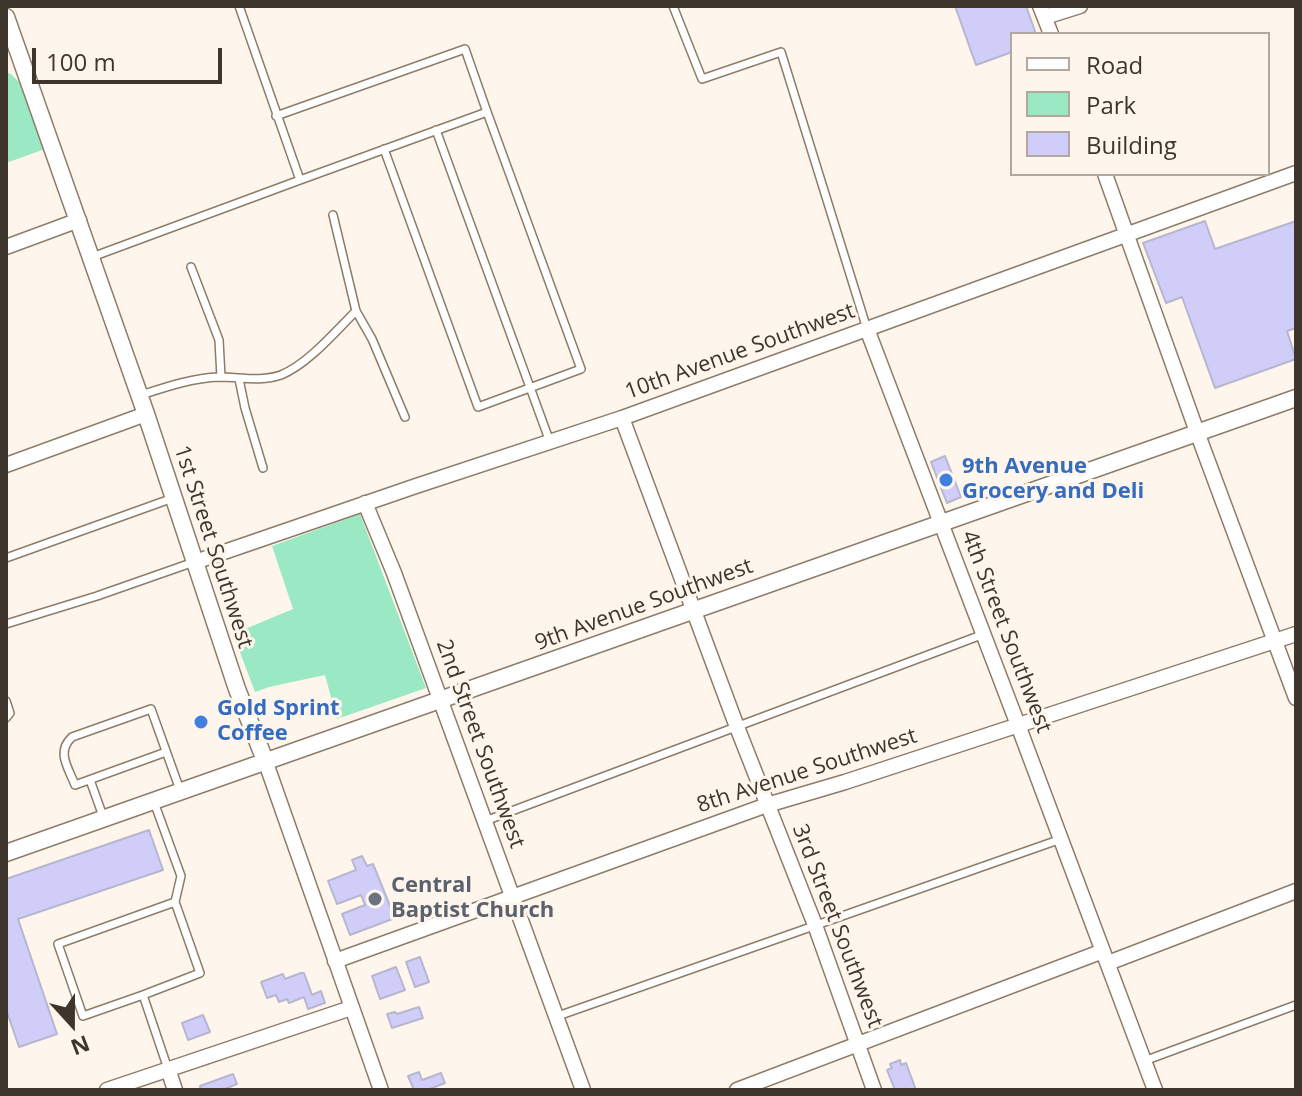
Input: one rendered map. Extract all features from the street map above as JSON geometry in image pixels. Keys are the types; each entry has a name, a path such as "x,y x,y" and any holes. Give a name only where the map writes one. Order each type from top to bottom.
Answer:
{"street":[{"path":"1050,32 1042,12 1080,6"},
{"name":"1st Street Southwest","path":"6,17 14,62 79,220 237,689 381,1090"},
{"name":"10th Avenue Southwest","path":"195,562 622,418 1296,173"},
{"path":"1106,176 1296,698"},
{"path":"6,247 79,220"},
{"name":"4th Street Southwest","path":"867,329 1155,1090"},
{"name":"9th Avenue Southwest","path":"6,853 1296,398"},
{"path":"6,465 146,414"},
{"name":"3rd Street Southwest","path":"622,418 737,727 815,925 874,1090"},
{"name":"2nd Street Southwest","path":"365,503 394,573 583,1090"},
{"name":"8th Avenue Southwest","path":"335,961 767,805 1296,634"},
{"path":"737,1090 773,1084 859,1043 1296,891"},
{"path":"107,1090 351,1008"},
{"path":"168,1069 175,1090"}],"lane":[{"path":"239,6 300,180"},
{"path":"673,6 702,79 781,52 867,329"},
{"path":"276,116 465,49 581,369 478,407 384,149"},
{"path":"92,257 487,112"},
{"path":"436,130 550,442"},
{"path":"333,215 356,311 372,339 405,417"},
{"path":"191,267 219,340 221,377"},
{"path":"140,396 181,383 221,377 273,377 293,368 356,311"},
{"path":"239,379 263,468"},
{"path":"6,558 174,498"},
{"path":"6,624 195,562"},
{"path":"485,821 984,634"},
{"path":"6,701 10,713 6,718"},
{"path":"166,752 75,785 63,753 64,745 72,737 151,709 180,792"},
{"path":"90,780 104,819"},
{"path":"154,802 181,876 175,902 200,973 83,1016 58,944 175,902"},
{"path":"555,1017 1061,839"},
{"path":"143,995 168,1069"},
{"path":"1144,1061 1296,1005"}],"green space":[{"path":"6,72 19,82 45,149 6,163"},
{"path":"360,514 426,688 337,719 325,675 255,692 233,634 293,609 272,546"}],"building":[{"path":"955,6 1026,6 1035,32 1010,32 1010,53 976,65"},
{"path":"1205,221 1215,249 1296,221 1296,328 1287,331 1296,359 1215,388 1182,297 1166,303 1143,243"},
{"name":"9th Avenue Grocery and Deli","path":"945,456 961,497 947,503 931,462"},
{"path":"149,830 163,870 18,919 57,1034 19,1047 6,1009 6,879"},
{"name":"Central Baptist Church","path":"362,856 367,866 373,864 395,918 350,935 342,914 365,905 361,895 337,904 328,881 356,870 352,860"},
{"path":"420,957 429,982 415,987 406,962"},
{"path":"396,967 405,990 380,999 372,976"},
{"path":"304,973 312,995 321,991 325,1003 308,1009 304,997 289,1003 287,999 279,1002 276,995 267,998 261,982 283,974 285,979"},
{"path":"419,1007 423,1018 392,1028 387,1014"},
{"path":"203,1015 210,1032 188,1040 182,1023"},
{"path":"900,1060 901,1065 906,1063 916,1090 895,1090 887,1070 892,1068 890,1064"},
{"path":"419,1072 422,1080 441,1073 445,1083 427,1090 414,1090 408,1076"},
{"path":"233,1074 237,1084 222,1090 201,1090 200,1086"}],"place":[{"name":"9th Avenue Grocery and Deli","path":"946,480"},
{"name":"Gold Sprint Coffee","path":"201,722"},
{"name":"Central Baptist Church","path":"375,899"}]}
